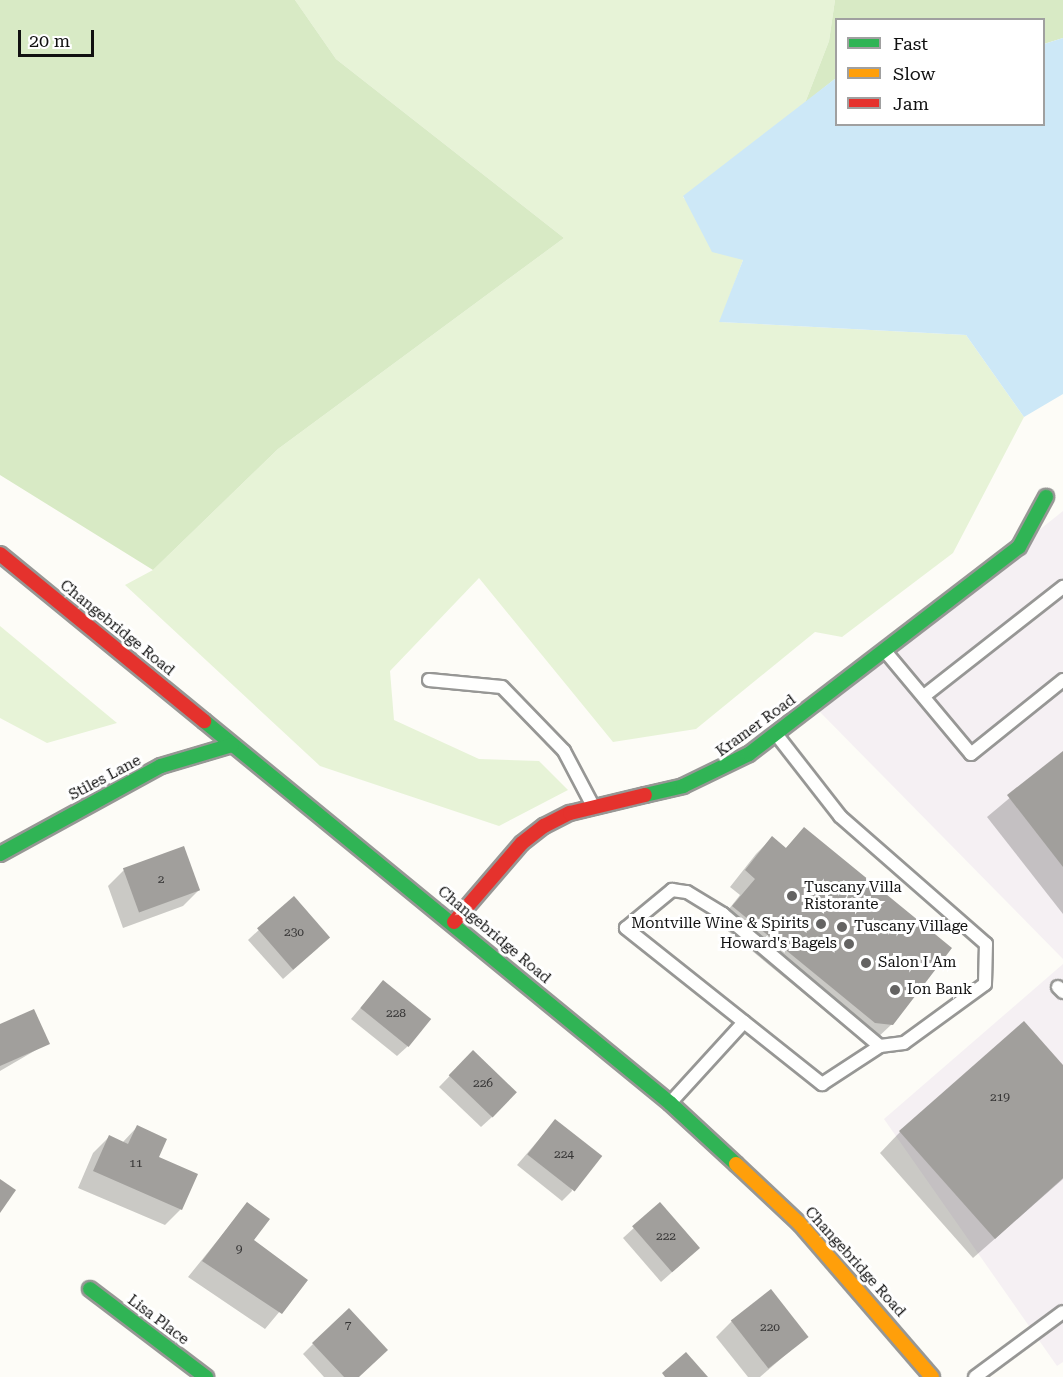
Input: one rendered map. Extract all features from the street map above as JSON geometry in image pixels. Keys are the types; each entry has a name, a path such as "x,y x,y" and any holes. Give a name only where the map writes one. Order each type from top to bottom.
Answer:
{"main road":[{"name":"Kramer Road","path":"454,922 522,843 561,817 717,774 775,734 1019,547 1046,497"},
{"name":"Changebridge Road","path":"0,554 232,746 454,922 670,1103 808,1232 932,1377"},
{"name":"Stiles Lane","path":"0,854 161,766 232,746"},
{"name":"Lisa Place","path":"90,1289 206,1377"}],"lane":[{"path":"1046,497 1063,502"},
{"path":"924,696 1063,587"},
{"path":"885,650 971,754 1063,680"},
{"path":"429,680 502,687 564,751 594,807"},
{"path":"775,734 840,816 986,944 985,984 904,1043 880,1046 822,1084 626,928 672,890 687,892 723,914 880,1046"},
{"path":"670,1103 744,1022"},
{"path":"975,1377 1063,1312"}],"shaded area":[{"path":"1063,511 1063,959 816,708"},
{"path":"1063,964 1063,1362 1057,1366 884,1119"}],"green space":[{"path":"0,0 295,0 336,59 564,238 278,449 153,570 0,475"},
{"path":"295,0 835,0 829,41 805,103 683,197 743,260 720,322 966,335 1024,417 953,553 842,637 815,632 696,729 613,742 479,578 390,671 394,720 479,759 539,761 568,790 499,826 320,766 125,585 153,570 278,449 564,238 336,59"},
{"path":"835,0 1063,0 1063,38 1045,44 1045,18 835,18 835,79 805,103 829,41"},
{"path":"0,626 117,723 47,743 0,718"}],"water":[{"path":"1063,38 1063,394 1024,417 966,335 719,322 743,260 712,252 683,196 835,79 835,126 1045,126 1045,44"}],"building":[{"path":"1063,751 1063,867 1007,795"},
{"name":"Tuscany Village","path":"804,827 952,948 893,1025 875,1023 732,906 755,879 745,870 772,836 786,848"},
{"path":"184,846 200,890 139,912 123,868"},
{"path":"294,896 330,938 293,970 257,928"},
{"path":"383,980 431,1019 409,1047 360,1008"},
{"path":"34,1009 50,1044 0,1066 0,1024"},
{"path":"1024,1021 1063,1065 1063,1178 995,1239 899,1131"},
{"path":"473,1050 517,1092 493,1118 449,1075"},
{"path":"555,1119 602,1156 575,1191 527,1154"},
{"path":"137,1125 167,1139 159,1157 198,1174 182,1210 93,1171 109,1135 128,1144"},
{"path":"0,1179 16,1190 0,1213"},
{"path":"247,1202 270,1219 254,1240 308,1280 282,1314 202,1261"},
{"path":"660,1202 700,1248 672,1272 632,1226"},
{"path":"771,1289 809,1337 768,1368 731,1320"},
{"path":"349,1308 388,1350 359,1377 344,1377 312,1343"},
{"path":"686,1352 708,1377 665,1377 662,1373"}],"traffic: fast":[{"path":"645,795 683,786 749,754 1019,547 1046,497"},
{"path":"204,721 670,1103 736,1164"},
{"path":"0,854 161,766 232,745"},
{"path":"90,1289 206,1377"}],"traffic: slow":[{"path":"736,1164 800,1224 932,1377"}],"traffic: jam":[{"path":"0,554 204,721"},
{"path":"454,922 522,843 544,826 570,813 645,795"}],"place":[{"name":"Tuscany Villa Ristorante","path":"792,896"},
{"name":"Montville Wine & Spirits","path":"821,924"},
{"name":"Tuscany Village","path":"842,927"},
{"name":"Howard's Bagels","path":"849,944"},
{"name":"Salon I Am","path":"866,963"},
{"name":"Ion Bank","path":"895,990"}]}
